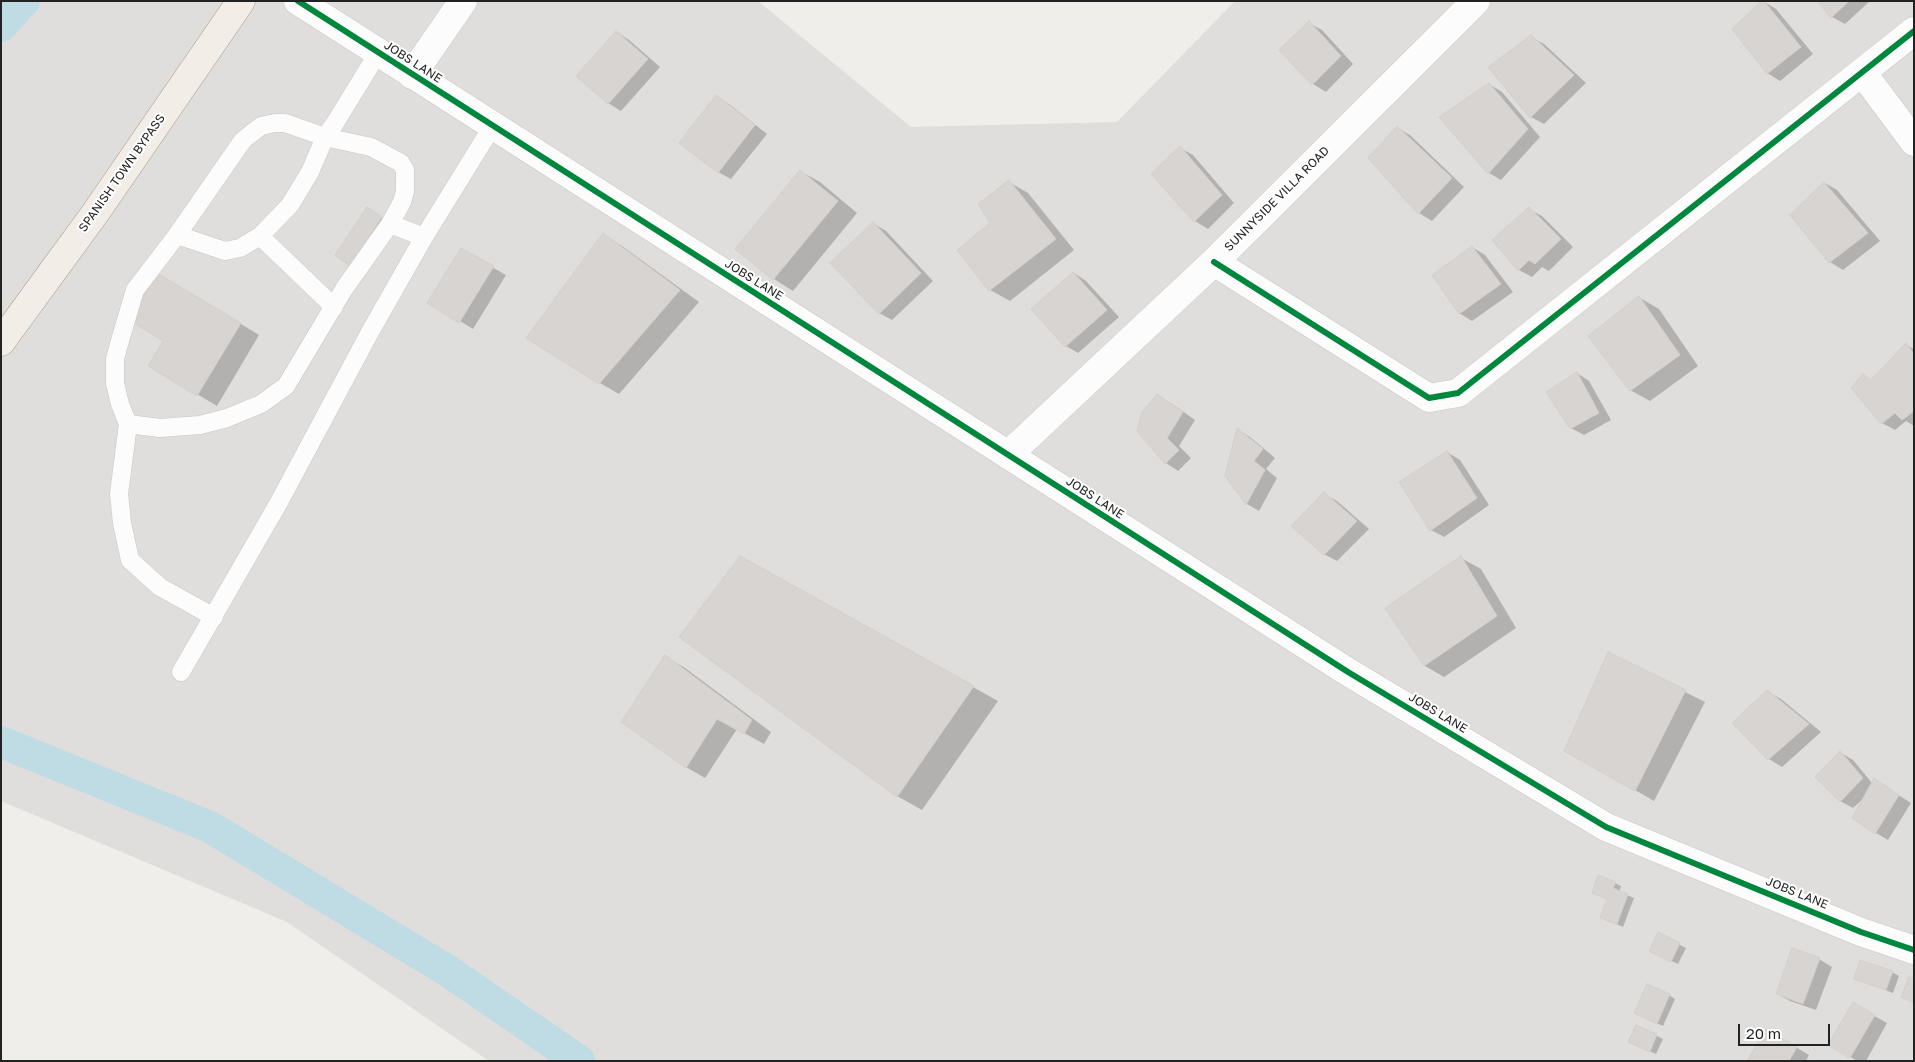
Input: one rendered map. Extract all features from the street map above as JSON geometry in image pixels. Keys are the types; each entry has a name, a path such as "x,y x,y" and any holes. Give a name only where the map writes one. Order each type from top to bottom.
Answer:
{"main road":[{"name":"SPANISH TOWN BYPASS","path":"1,342 96,212 241,1"}],"street":[{"name":"JOBS LANE","path":"298,1 1348,672 1606,827 1861,932 1914,950"},
{"path":"412,75 463,1"},
{"name":"SUNNYSIDE VILLA ROAD","path":"1008,455 1214,262 1476,1"},
{"path":"1214,262 1429,398 1458,393 1914,31"},
{"path":"1862,72 1914,142"}],"lane":[{"path":"176,235 225,251 240,248 260,236 290,205 310,172 324,137 335,123 378,53"},
{"path":"128,424 160,428 200,425 227,418 261,404 286,386 344,289 390,224 402,202 405,190 405,170 401,163 371,147 324,137 285,123 275,122 261,126 243,140 135,290 115,359 115,383 120,404 128,424 119,494 122,523 130,560 160,587 214,616"},
{"path":"182,672 278,504 370,332 424,237 492,126"},
{"path":"390,224 424,237"},
{"path":"260,236 334,307"}],"shaded area":[{"path":"1,1 758,1 911,127 1117,122 1235,1 1914,1 1914,1061 489,1061 287,922 1,801"}],"building":[{"path":"1761,1 1764,1 1801,47 1767,74 1732,29"},
{"path":"1817,1 1849,1 1831,18"},
{"path":"1309,21 1341,56 1312,85 1279,50"},
{"path":"616,31 648,59 608,104 576,76"},
{"path":"1531,35 1574,75 1530,118 1488,67"},
{"path":"1489,83 1528,129 1488,174 1439,117"},
{"path":"716,95 755,125 718,173 679,143"},
{"path":"1397,126 1452,178 1418,214 1368,158"},
{"path":"1180,146 1222,195 1194,222 1151,174"},
{"path":"800,170 838,201 773,280 735,249"},
{"path":"1009,180 1056,239 989,291 957,250 990,223 978,204"},
{"path":"1824,182 1868,233 1829,263 1790,215"},
{"path":"367,207 382,217 350,266 335,255"},
{"path":"1529,207 1561,239 1535,264 1529,260 1518,271 1492,240"},
{"path":"873,222 921,273 879,314 830,263"},
{"path":"603,233 680,290 599,384 526,338"},
{"path":"1472,246 1501,284 1459,314 1432,275"},
{"path":"461,248 494,266 459,323 427,303"},
{"path":"1073,272 1107,310 1065,347 1031,309"},
{"path":"157,273 241,323 197,396 148,366 163,341 129,320"},
{"path":"1639,296 1680,355 1630,391 1588,336"},
{"path":"1906,343 1914,354 1914,411 1902,420 1895,413 1881,424 1851,388 1863,374 1871,380"},
{"path":"1577,372 1599,413 1570,429 1546,392"},
{"path":"1157,394 1183,412 1167,438 1179,450 1165,464 1137,431 1142,412"},
{"path":"1237,428 1263,449 1254,461 1265,470 1246,505 1225,476"},
{"path":"1447,451 1477,498 1430,531 1399,482"},
{"path":"1324,492 1357,521 1324,555 1291,526"},
{"path":"740,556 974,686 897,797 679,637"},
{"path":"1461,556 1497,616 1424,666 1385,608"},
{"path":"1608,652 1686,690 1635,791 1564,751"},
{"path":"665,655 752,720 744,734 717,719 686,768 621,722"},
{"path":"1767,690 1809,724 1768,760 1732,723"},
{"path":"1840,751 1863,778 1840,802 1815,777"},
{"path":"1874,778 1899,795 1875,834 1852,818"},
{"path":"1598,875 1616,882 1613,888 1628,894 1617,924 1600,918 1607,899 1592,893"},
{"path":"1658,932 1680,943 1671,962 1649,951"},
{"path":"1792,948 1820,958 1803,1004 1776,994"},
{"path":"1860,960 1893,971 1886,990 1854,979"},
{"path":"1909,977 1914,979 1914,1003 1901,997"},
{"path":"1647,984 1670,994 1657,1024 1634,1013"},
{"path":"1853,1002 1875,1015 1850,1058 1828,1045"},
{"path":"1636,1025 1657,1034 1650,1052 1628,1042"},
{"path":"1766,1029 1797,1047 1789,1061 1747,1061"}],"waterway":[{"path":"1,26 24,1"},
{"path":"1,742 210,827 448,971 579,1061"}],"cycle path":[{"path":"298,1 1348,672 1606,827 1861,932 1914,950"},
{"path":"1214,262 1429,398 1458,393 1914,31"}]}
